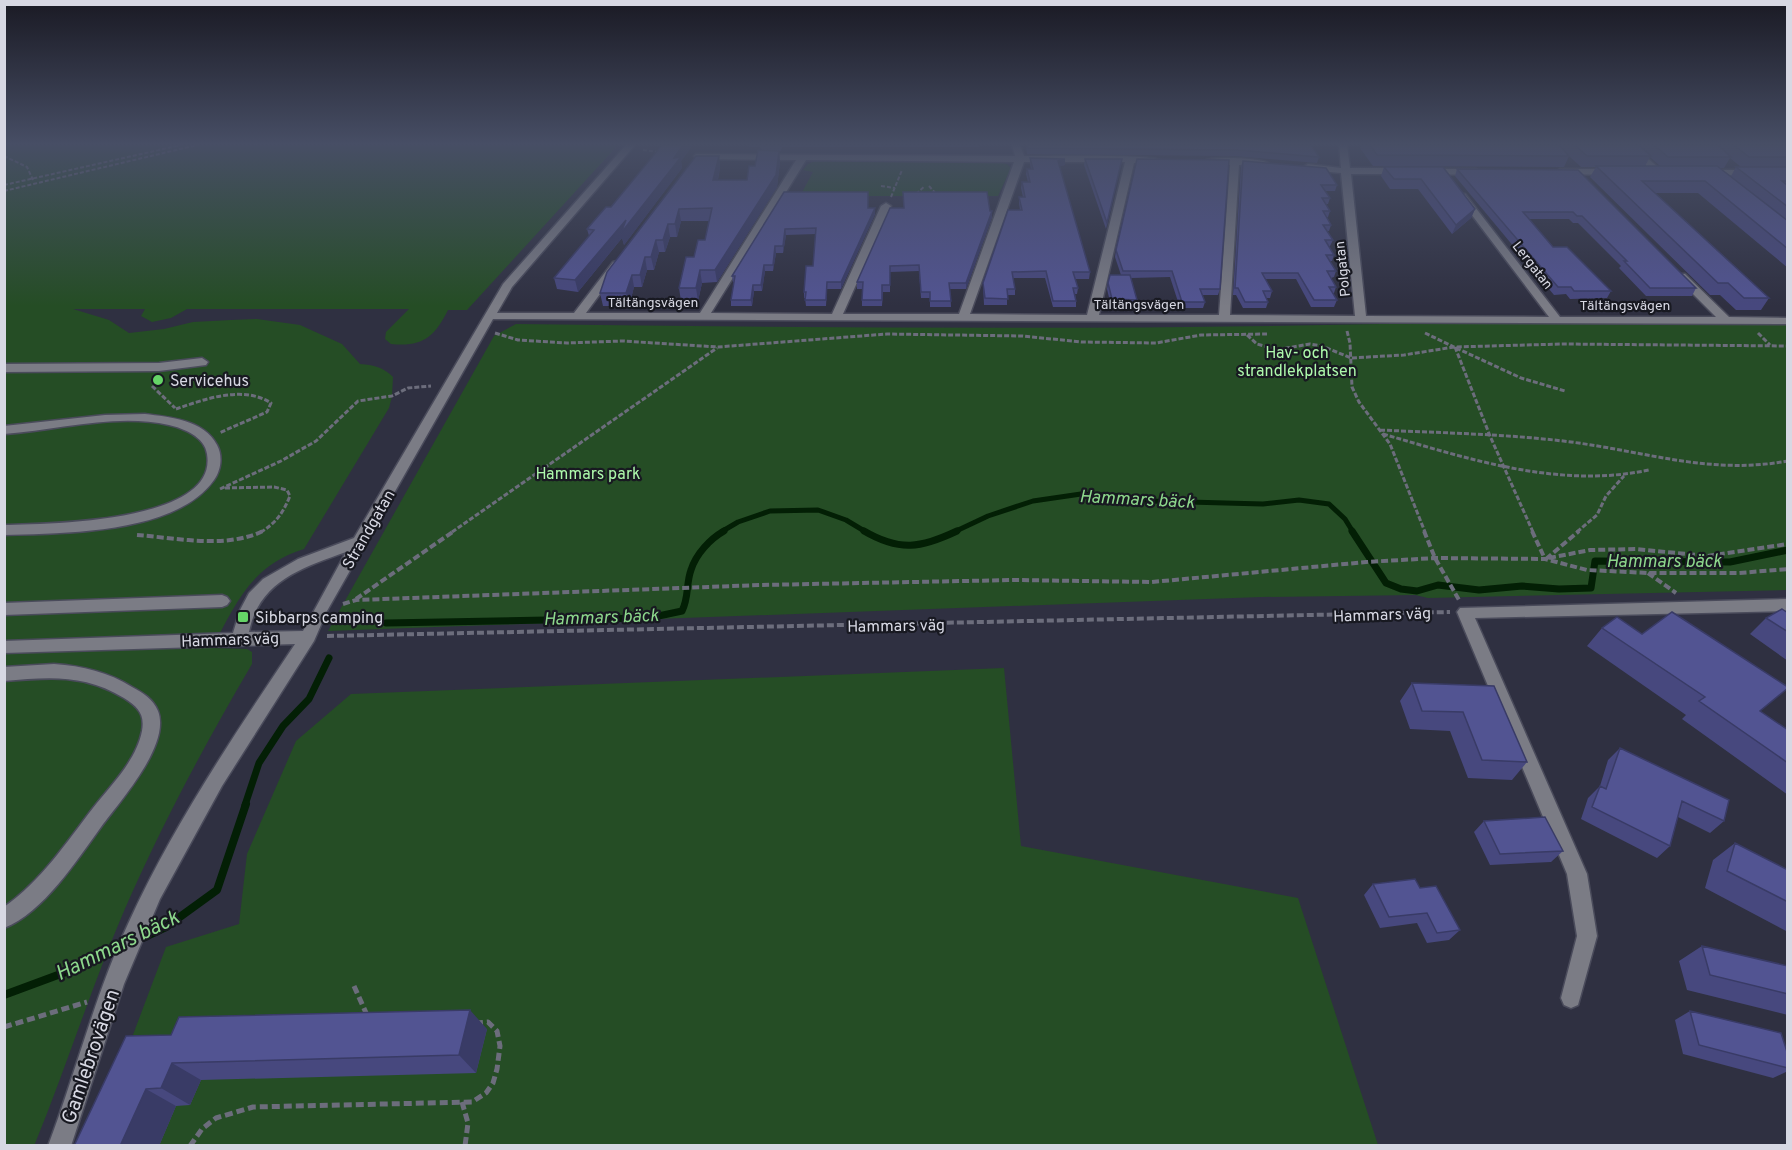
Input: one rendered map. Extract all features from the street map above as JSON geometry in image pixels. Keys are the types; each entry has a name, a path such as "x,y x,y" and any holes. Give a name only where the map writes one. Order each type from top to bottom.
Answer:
{"street":[{"name":"Strandgatan","path":"134,933 170,857 209,787 308,637 320,610 507,286 584,199"},
{"path":"703,317 777,199"},
{"path":"963,318 1006,199"},
{"path":"1092,319 1121,199"},
{"path":"1224,319 1232,199"},
{"name":"Polgatan","path":"1347,199 1356,319"},
{"name":"Lergatan","path":"1464,199 1557,320"},
{"path":"836,318 886,206"},
{"path":"577,317 627,251"},
{"path":"1677,271 1726,321"},
{"name":"Tältängsvägen","path":"490,316 1788,321"},
{"path":"4,368 159,367 202,362"},
{"path":"4,430 175,416 204,436 215,455 213,469 207,482 188,499 172,508 116,522 4,530"},
{"path":"245,638 241,634 243,617 256,595 268,584 280,574 360,541"},
{"path":"4,609 222,601"},
{"path":"1571,998 1587,936 1576,874 1465,612 1788,605"},
{"name":"Hammars väg","path":"4,647 308,637"},
{"path":"4,674 66,670 87,673 119,685 145,703 152,715 150,732 130,773 63,865 32,897 4,919"},
{"name":"Gamlebrovägen","path":"59,1146 134,933"}],"path":[{"path":"886,206 890,199"},
{"path":"1237,319 1250,340 1261,346 1281,349 1310,344 1351,357 1404,355 1454,347 1562,344 1788,346"},
{"path":"1356,319 1345,326 1351,357 1352,387 1359,402 1390,444 1435,558 1454,591"},
{"path":"1404,320 1415,328 1504,371 1565,392"},
{"path":"483,330 528,340 567,343 623,341 718,347 887,334 1022,336 1082,342 1156,343 1201,335 1268,334"},
{"path":"320,610 329,610 356,600 718,347"},
{"path":"1454,347 1490,436 1545,559"},
{"path":"188,499 223,488 282,461 316,441 358,401 392,396 408,388 451,385"},
{"path":"152,386 175,416 222,397 249,395 265,397 271,403 267,412 229,427 208,441"},
{"path":"1380,429 1572,442 1713,465 1744,467 1788,461"},
{"path":"1383,434 1437,451 1537,472 1583,477 1624,476 1649,470"},
{"path":"1545,559 1597,515 1606,496 1624,476"},
{"path":"134,534 214,540 241,538 274,524 286,507 290,496 287,490 274,487 223,488"},
{"path":"356,600 1025,579 1152,582 1379,561 1435,558 1545,559 1590,550 1636,549 1707,556 1788,544"},
{"path":"1545,559 1587,570 1739,573 1788,569"},
{"name":"Hammars väg","path":"308,637 1465,612"},
{"path":"354,986 371,1025"},
{"path":"4,1027 111,995"},
{"path":"190,1146 198,1132 209,1120 226,1112 253,1107 472,1101 486,1093 493,1083 500,1046 497,1031 488,1022 465,1023"},
{"path":"462,1102 468,1124 465,1146"}],"green space":[{"path":"4,199 569,199 467,310 448,310 432,334 426,339 411,344 391,344 385,339 386,332 409,309 187,309 171,318 152,322 141,316 145,309 73,309 109,320 129,333 164,329 193,322 231,320 257,319 300,325 342,344 360,364 386,371 393,377 392,396 389,408 304,549 286,556 258,576 247,588 229,616 212,648 247,649 252,652 252,664 184,786 138,879 101,969 34,1146 4,1145"},
{"name":"Hammars park","path":"1489,321 1787,323 1787,590 1428,598 1415,595 1261,597 328,631 494,336 516,324 1124,327"},
{"path":"1004,668 1021,846 1298,898 1378,1145 87,1146 119,1072 166,947 239,924 247,854 296,741 351,694"}],"building":[{"path":"618,199 648,199 621,233 626,220 575,280 554,278 594,230 587,229 606,207 611,207"},
{"path":"663,199 761,199 715,270 700,270 696,288 679,288 686,257 694,257 698,240 705,240 712,208 679,209 675,224 668,224 663,240 656,240 651,257 645,257 640,275 632,275 626,293 600,293 607,272"},
{"path":"780,199 868,199 868,208 875,208 841,282 827,282 826,300 805,300 806,266 813,266 816,228 785,229 783,246 775,246 773,265 764,265 761,285 753,285 751,300 731,300 735,276 732,276"},
{"path":"903,199 988,199 990,211 992,211 966,283 949,283 951,301 930,301 930,292 921,292 919,265 890,266 890,285 882,285 882,300 862,300 863,282 857,282 890,208 904,208"},
{"path":"1019,199 1069,199 1090,272 1073,272 1078,288 1073,288 1076,301 1053,301 1046,271 1012,272 1015,289 1007,289 1008,299 985,298 983,283 1008,210 1022,210"},
{"path":"1099,199 1113,199 1107,223"},
{"path":"1128,199 1226,199 1220,289 1200,289 1205,302 1182,302 1172,271 1123,271 1116,250"},
{"path":"1241,199 1322,199 1330,211 1323,211 1331,225 1323,225 1333,240 1325,240 1334,255 1326,255 1336,271 1327,271 1336,287 1329,287 1337,300 1314,300 1298,273 1262,273 1272,291 1263,291 1268,302 1245,302 1238,288 1235,288"},
{"path":"1436,199 1467,199 1475,209 1456,225"},
{"path":"1482,199 1607,199 1696,288 1650,288 1624,261 1627,261 1582,216 1577,216 1573,212 1523,212 1553,247 1567,247 1611,291 1574,291 1571,287 1558,287"},
{"path":"1630,199 1661,199 1769,298 1744,298 1728,283 1718,283"},
{"path":"1727,199 1759,199 1788,221 1788,249"},
{"path":"1777,199 1788,199 1788,207"},
{"path":"1110,275 1130,275 1137,300 1112,299 1108,283"},
{"path":"1782,609 1788,613 1788,632 1766,618"},
{"path":"1672,612 1788,687 1760,711 1788,730 1788,763 1699,701 1705,697 1602,628 1617,617 1642,634"},
{"path":"1412,683 1494,686 1527,762 1482,760 1463,712 1422,711"},
{"path":"1620,748 1729,800 1724,821 1682,801 1670,846 1592,807 1600,786 1606,789"},
{"path":"1545,817 1563,851 1500,854 1484,821"},
{"path":"1735,843 1788,870 1788,902 1727,871"},
{"path":"1415,879 1420,888 1436,886 1460,930 1437,933 1427,913 1389,917 1373,884"},
{"path":"1702,946 1788,966 1788,994 1710,975"},
{"path":"470,1010 459,1055 172,1063 161,1088 146,1089 120,1146 74,1146 126,1036 171,1035 179,1017"},
{"path":"1690,1011 1781,1033 1788,1055 1788,1068 1699,1045"}],"waterway":[{"name":"Hammars bäck","path":"954,532 988,516 1033,501 1081,494 1121,496 1151,501 1263,504 1299,500 1329,504 1345,519 1353,532"},
{"name":"Hammars bäck","path":"721,532 738,522 770,511 818,510 846,520 866,532"},
{"name":"Hammars bäck","path":"386,623 649,618 682,611 686,601 689,575 696,558 714,538 724,531"},
{"name":"Hammars bäck","path":"864,531 877,538 900,545 921,544 957,531"},
{"name":"Hammars bäck","path":"1352,531 1386,583 1401,589 1417,591 1438,585 1479,590 1522,586 1559,589 1591,588 1595,561 1730,562 1788,550"},
{"name":"Hammars bäck","path":"245,805 259,763 283,726 309,699 329,658"},
{"name":"Hammars bäck","path":"138,940 166,927 217,890 246,804"},
{"name":"Hammars bäck","path":"4,995 66,972 123,946"}],"place":[{"name":"Servicehus","path":"158,380"},
{"name":"Sibbarps camping","path":"243,617"}],"park label":[{"name":"Hav- och strandlekplatsen","path":"1297,361"}]}
